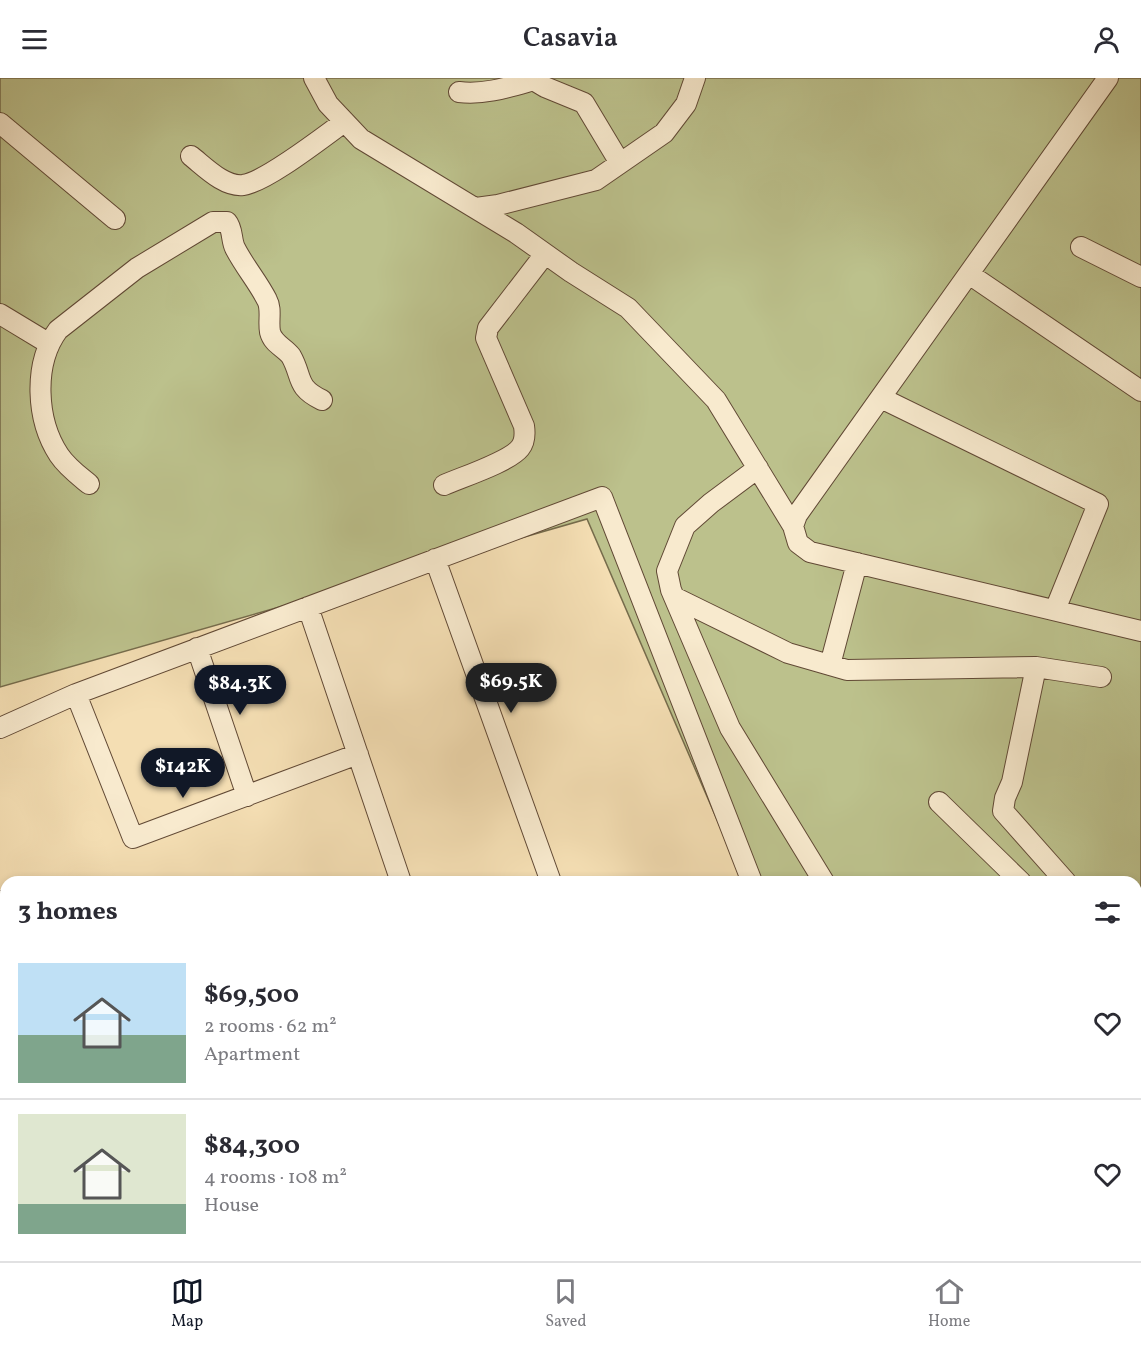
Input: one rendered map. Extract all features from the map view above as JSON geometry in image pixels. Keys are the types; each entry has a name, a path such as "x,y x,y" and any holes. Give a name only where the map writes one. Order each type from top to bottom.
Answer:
{"street":[{"path":"314,78 328,104 361,139 476,208 628,308 716,400 793,526 798,543 810,552 1141,631"},
{"path":"476,208 498,205 596,180 664,133 686,104 695,78"},
{"path":"793,526 797,515 1108,78"},
{"path":"459,92 473,94 496,91 532,79 584,103 620,163"},
{"path":"191,156 222,180 242,185 267,176 344,122"},
{"path":"0,123 115,219"},
{"path":"89,484 70,469 58,454 47,429 41,401 41,381 48,343 58,330 137,268 213,222 227,222 236,250 269,301 269,328 272,338 291,357 304,387 312,395 322,400"},
{"path":"1081,248 1141,277"},
{"path":"444,485 510,457 521,447 525,434 524,426 486,338 488,328 545,254"},
{"path":"969,274 1141,391"},
{"path":"0,314 48,343"},
{"path":"881,398 1098,504 1055,610"},
{"path":"758,468 711,503 685,526 667,571 674,597 730,728 820,876"},
{"path":"0,728 76,694 602,496 750,876"},
{"path":"435,559 549,876"},
{"path":"830,665 857,563"},
{"path":"674,597 788,652 847,670 1036,667 1101,677"},
{"path":"308,607 358,754 395,876"},
{"path":"197,648 246,796"},
{"path":"1036,667 1012,782 1005,798 1003,811 1061,876"},
{"path":"76,694 133,838 358,754"},
{"path":"939,802 1015,876"}],"green space":[{"path":"0,78 1141,78 1141,876 741,876 587,519 0,687"}]}
